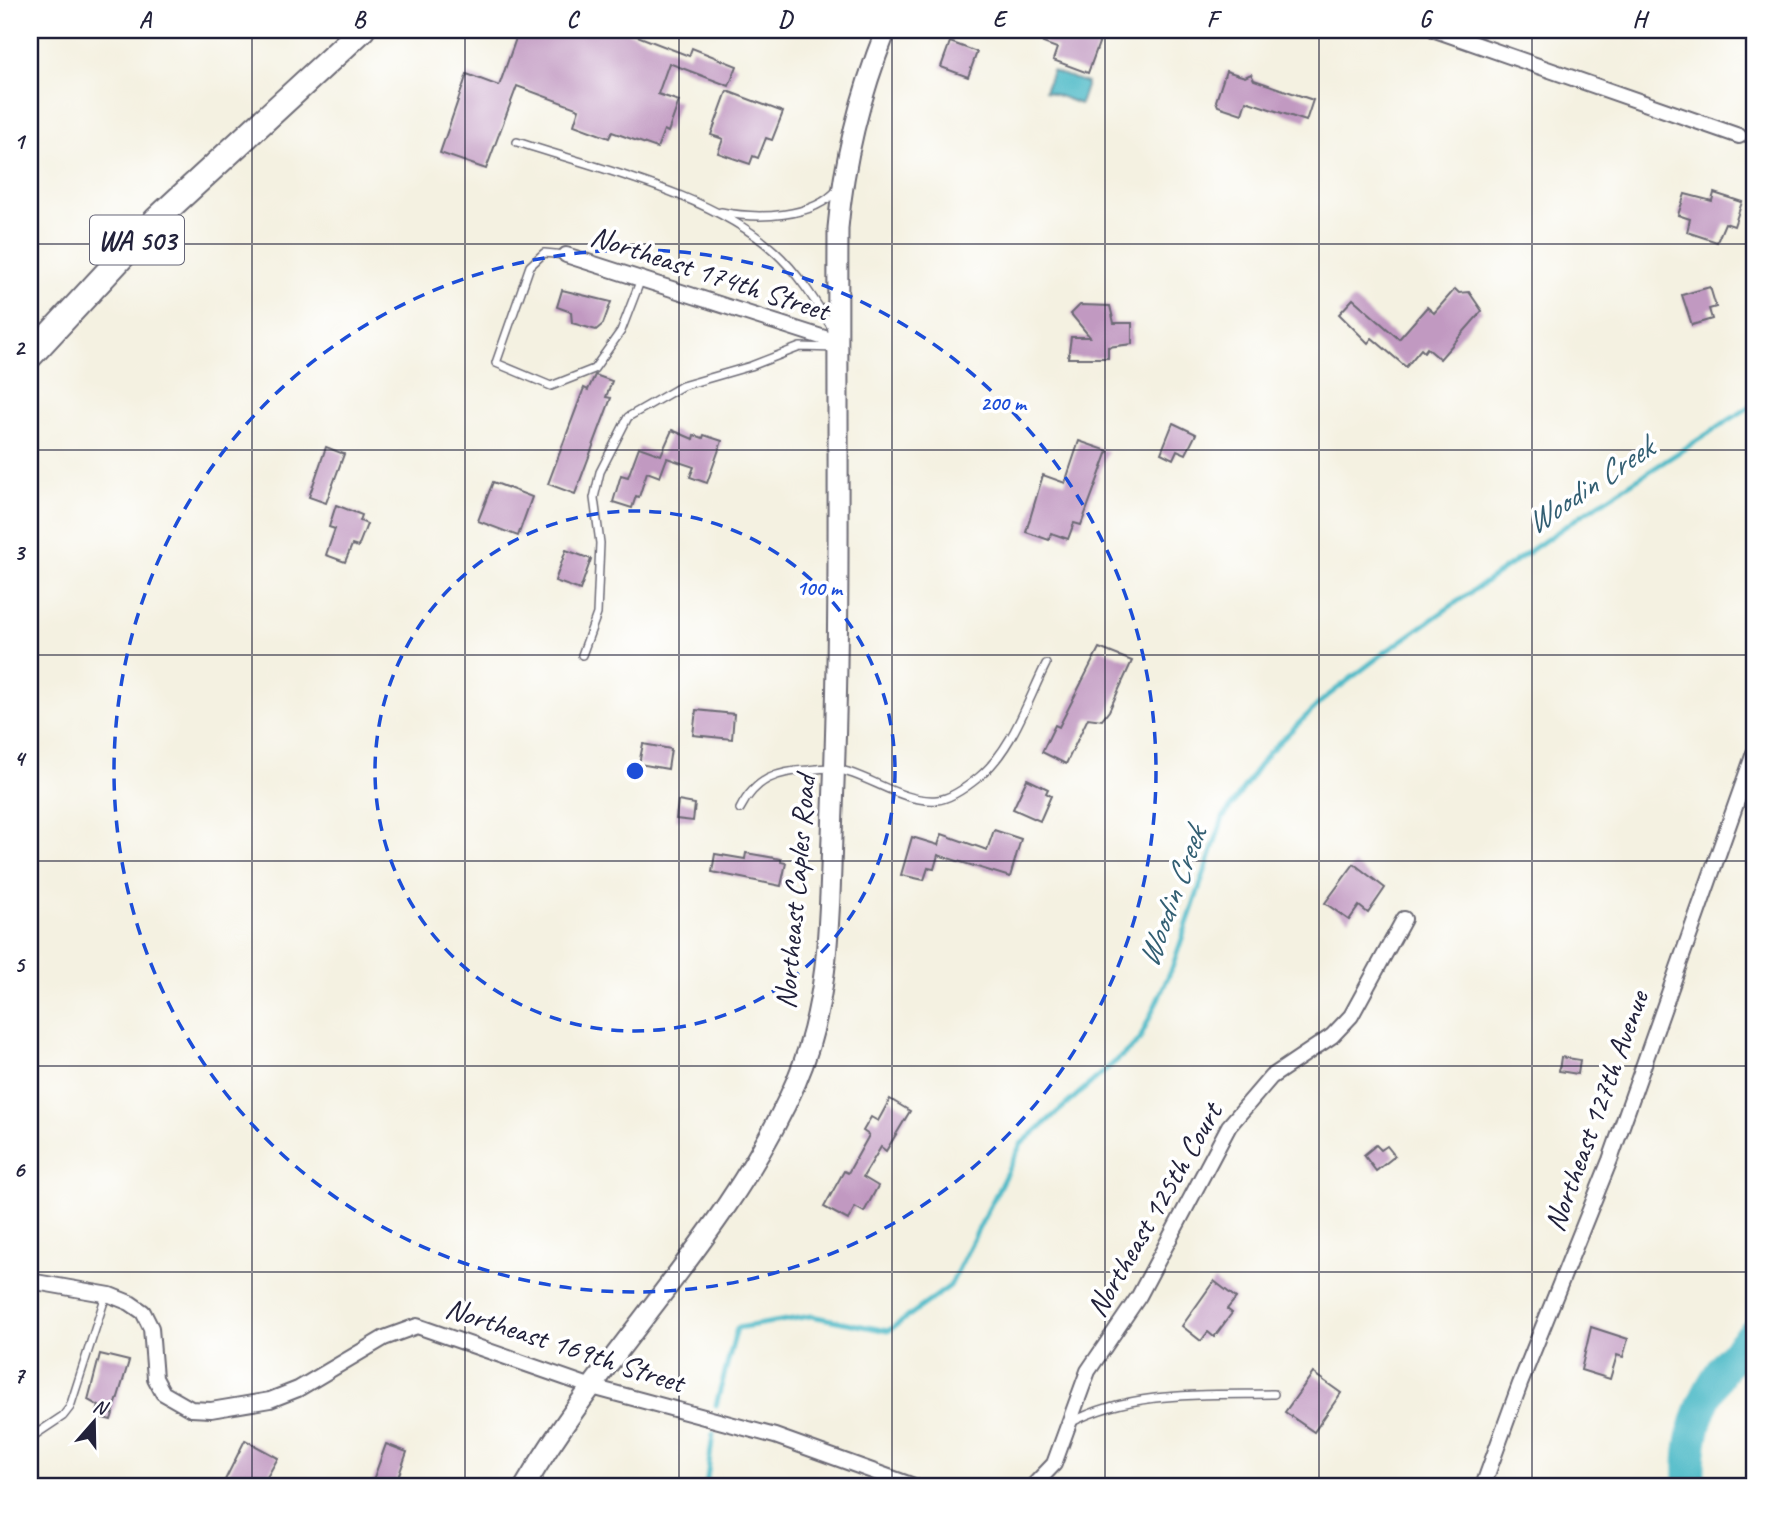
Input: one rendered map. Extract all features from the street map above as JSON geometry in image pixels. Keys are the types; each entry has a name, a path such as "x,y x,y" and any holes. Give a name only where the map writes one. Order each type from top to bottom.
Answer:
{"highway":[{"name":"WA 503","path":"30,356 94,283 250,130 362,30"}],"main road":[{"name":"Northeast Caples Road","path":"526,1486 592,1387 753,1168 797,1079 818,1010 825,964 835,768 838,228 842,182 860,101 886,30"}],"street":[{"path":"1436,30 1739,136"},
{"name":"Northeast 174th Street","path":"566,255 837,342"},
{"name":"Northeast 127th Avenue","path":"1483,1486 1520,1384 1610,1160 1754,753"},
{"name":"Northeast 125th Court","path":"1033,1486 1054,1464 1088,1371 1139,1296 1229,1126 1271,1077 1332,1036 1351,1016 1404,919"},
{"name":"Northeast 169th Street","path":"30,1281 106,1294 130,1303 143,1312 151,1328 155,1378 163,1393 191,1409 211,1410 270,1400 298,1389 384,1338 417,1326 592,1387 775,1436 914,1486"}],"lane":[{"path":"517,142 713,211 740,216 789,212 830,199 842,182"},
{"path":"582,656 597,614 600,542 594,498 600,472 628,417 682,386 751,366 800,347 837,342 796,272 772,249 713,211"},
{"path":"566,255 544,253 530,266 496,363 551,386 594,369 621,331 641,279"},
{"path":"740,809 747,795 773,775 786,771 835,768 913,798 938,800 958,791 980,777 1006,745 1046,664"},
{"path":"30,1438 63,1416 70,1408 106,1294"},
{"path":"1070,1423 1098,1408 1120,1403 1206,1395 1274,1394"}],"water":[{"path":"1052,71 1087,83 1080,104 1045,91"}],"building":[{"path":"519,30 622,30 689,56 692,48 737,66 729,86 669,63 658,94 679,101 668,132 664,130 657,148 612,132 609,138 574,125 579,109 517,86 486,169 440,153 467,74 499,86"},
{"path":"1048,30 1082,30 1081,33 1100,40 1088,73 1053,60 1057,48 1043,43"},
{"path":"950,42 977,52 968,77 941,67"},
{"path":"1226,71 1245,77 1251,74 1254,80 1313,100 1306,121 1246,101 1242,114 1218,106 1216,101"},
{"path":"727,91 783,112 772,140 766,138 758,158 753,156 750,164 718,153 723,139 711,135"},
{"path":"1714,193 1742,202 1734,226 1725,223 1717,242 1687,232 1690,219 1678,215 1685,194 1712,201"},
{"path":"1710,287 1716,307 1709,309 1712,319 1692,325 1682,295"},
{"path":"1455,289 1459,293 1469,292 1482,311 1440,359 1427,348 1424,352 1421,349 1406,367 1372,338 1368,343 1339,314 1353,299 1399,339 1427,307 1434,313"},
{"path":"562,290 611,302 603,324 596,330 572,323 571,312 557,307"},
{"path":"1080,305 1110,306 1114,323 1132,323 1132,344 1108,347 1108,358 1068,358 1071,337 1090,337 1071,314"},
{"path":"595,375 612,381 606,397 611,398 575,494 548,484 584,388 588,390"},
{"path":"1173,423 1196,434 1186,454 1177,450 1173,459 1161,453"},
{"path":"672,430 693,439 694,435 703,438 704,435 722,441 707,483 690,477 694,467 667,458 660,477 647,472 639,497 636,496 632,508 613,502 621,475 628,477 639,447 661,455"},
{"path":"1079,441 1108,451 1081,525 1074,523 1068,539 1051,533 1049,540 1026,532 1043,475 1065,483"},
{"path":"326,447 344,454 326,503 309,497"},
{"path":"493,482 532,497 518,536 478,521"},
{"path":"336,505 362,515 360,521 367,524 358,547 352,545 345,562 326,555 335,529 329,527"},
{"path":"566,550 591,559 580,590 555,581"},
{"path":"1099,648 1132,661 1109,711 1102,720 1088,718 1066,764 1042,752 1055,725 1059,727"},
{"path":"696,710 734,714 732,739 693,735"},
{"path":"643,744 671,749 668,769 639,764"},
{"path":"1027,779 1048,789 1046,793 1051,796 1040,821 1013,809"},
{"path":"678,801 695,804 693,821 676,819"},
{"path":"994,830 1021,839 1010,877 938,855 934,869 928,868 924,880 901,875 912,837 938,845 942,834 987,850"},
{"path":"746,853 781,859 781,862 786,863 781,886 712,872 715,854 745,859"},
{"path":"1354,864 1385,888 1368,913 1359,906 1349,920 1325,903"},
{"path":"1561,1057 1580,1060 1578,1074 1559,1071"},
{"path":"890,1099 910,1111 886,1151 881,1147 863,1177 878,1186 864,1212 855,1207 848,1220 824,1207 844,1171 848,1173 867,1139 869,1135 863,1131 871,1117 878,1121"},
{"path":"1376,1145 1381,1150 1387,1146 1395,1156 1376,1171 1364,1155"},
{"path":"1214,1281 1236,1298 1227,1309 1232,1313 1214,1337 1208,1332 1201,1341 1182,1326"},
{"path":"1591,1327 1628,1339 1623,1357 1617,1355 1610,1379 1581,1370"},
{"path":"100,1354 129,1361 111,1420 96,1416 99,1406 88,1400"},
{"path":"1313,1373 1341,1393 1314,1432 1285,1412"},
{"path":"245,1440 278,1458 262,1486 222,1486"},
{"path":"386,1444 407,1452 395,1486 371,1486"}],"waterway":[{"name":"Woodin Creek","path":"716,1405 737,1328 811,1316 888,1331 950,1286 1021,1144 1139,1041 1172,968 1223,818 1268,753 1325,698 1388,650 1583,514 1754,404"},
{"path":"1690,1486 1690,1463 1696,1421 1713,1384 1738,1349 1754,1333"},
{"name":"Woodin Creek","path":"706,1486 713,1434"}]}
